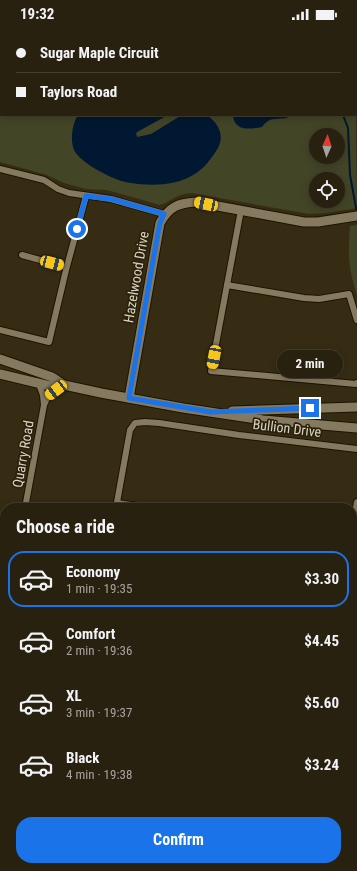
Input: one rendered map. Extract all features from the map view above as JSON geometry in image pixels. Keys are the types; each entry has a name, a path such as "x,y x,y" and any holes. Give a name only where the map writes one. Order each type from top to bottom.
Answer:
{"street":[{"path":"0,169 44,180 58,189 70,193 111,199 164,214 172,208 185,202 196,202 304,222 318,222 352,216"},
{"path":"0,330 49,342 66,267 86,196"},
{"path":"241,210 211,372 357,383"},
{"name":"Hazelwood Drive","path":"129,398 156,244 160,223 164,214"},
{"path":"22,255 66,267"},
{"path":"227,285 304,298 318,299 349,294 357,320"},
{"path":"0,359 52,377 64,385"},
{"path":"0,374 50,386 64,385 129,398 263,420 357,428"},
{"name":"Quarry Road","path":"39,384 43,395 44,405"},
{"name":"Quarry Road","path":"26,503 44,405 48,396 64,385"},
{"path":"211,412 357,407"},
{"name":"Bullion Drive","path":"117,503 130,430 134,423 138,422 159,423 239,435 357,448"}],"green space":[{"path":"0,116 356,116 357,208 309,214 191,193 178,196 160,205 107,190 86,189 64,183 47,175 0,162"},
{"path":"357,225 357,295 350,269 349,253 350,226"}],"water":[{"path":"78,116 166,116 136,133 137,137 151,134 180,116 208,116 217,126 221,138 218,148 213,156 197,173 186,179 171,183 154,185 138,184 124,182 108,176 83,160 74,150 72,142 74,123"},
{"path":"233,116 290,116 269,120 262,127 248,129 240,127 234,120"}],"waterway":[{"path":"343,116 348,128 350,175 357,213"}],"route":[{"path":"77,229 86,196 111,199 164,214 160,223 156,244 129,398 211,412 310,408"}]}
